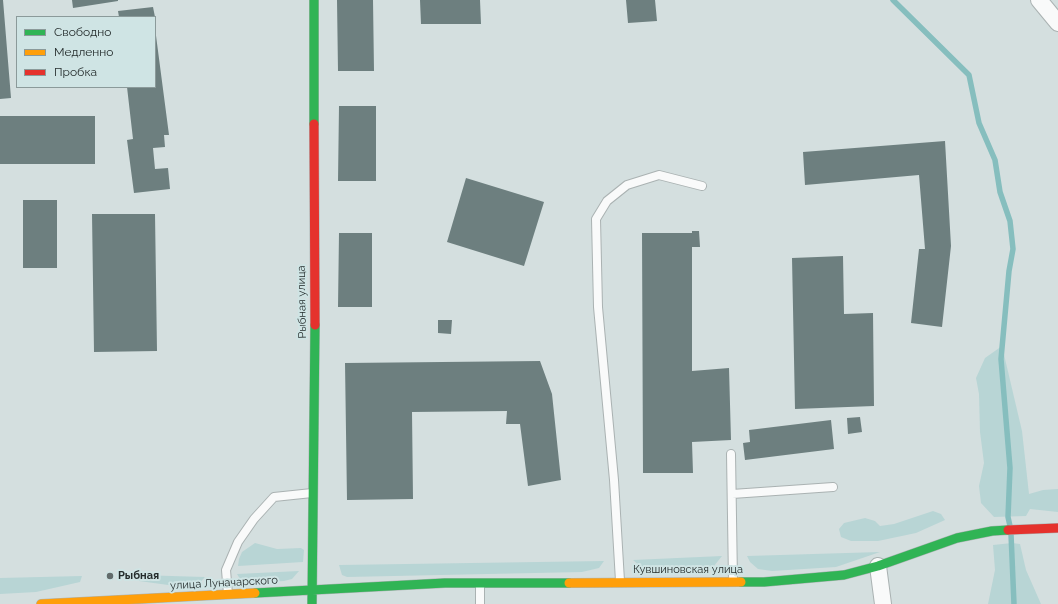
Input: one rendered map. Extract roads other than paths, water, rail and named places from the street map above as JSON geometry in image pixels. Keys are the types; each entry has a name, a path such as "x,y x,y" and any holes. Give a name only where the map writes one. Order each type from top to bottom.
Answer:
{"street":[{"name":"Рыбная улица","path":"312,604 314,0"},
{"path":"1039,0 1058,23"},
{"name":"Кувшиновская улица","path":"312,590 480,582 764,582 818,578 844,575 878,566 946,541 992,531 1058,528"},
{"path":"878,566 883,604"},
{"name":"улица Луначарского","path":"41,604 117,603 312,590"}],"lane":[{"path":"620,582 614,480 598,307 596,219 606,200 627,185 659,175 702,186"},
{"path":"731,454 733,581"},
{"path":"732,494 833,487"},
{"path":"228,595 226,570 238,542 254,519 274,497 313,493"},
{"path":"480,582 480,604"}],"waterway":[{"path":"893,0 969,75 979,123 995,160 1000,192 1010,221 1013,249 1009,271 1001,359 1010,468 1008,517 1010,526"},
{"path":"1011,534 1014,604"}],"place":[{"name":"Рыбная","path":"110,576"}]}
